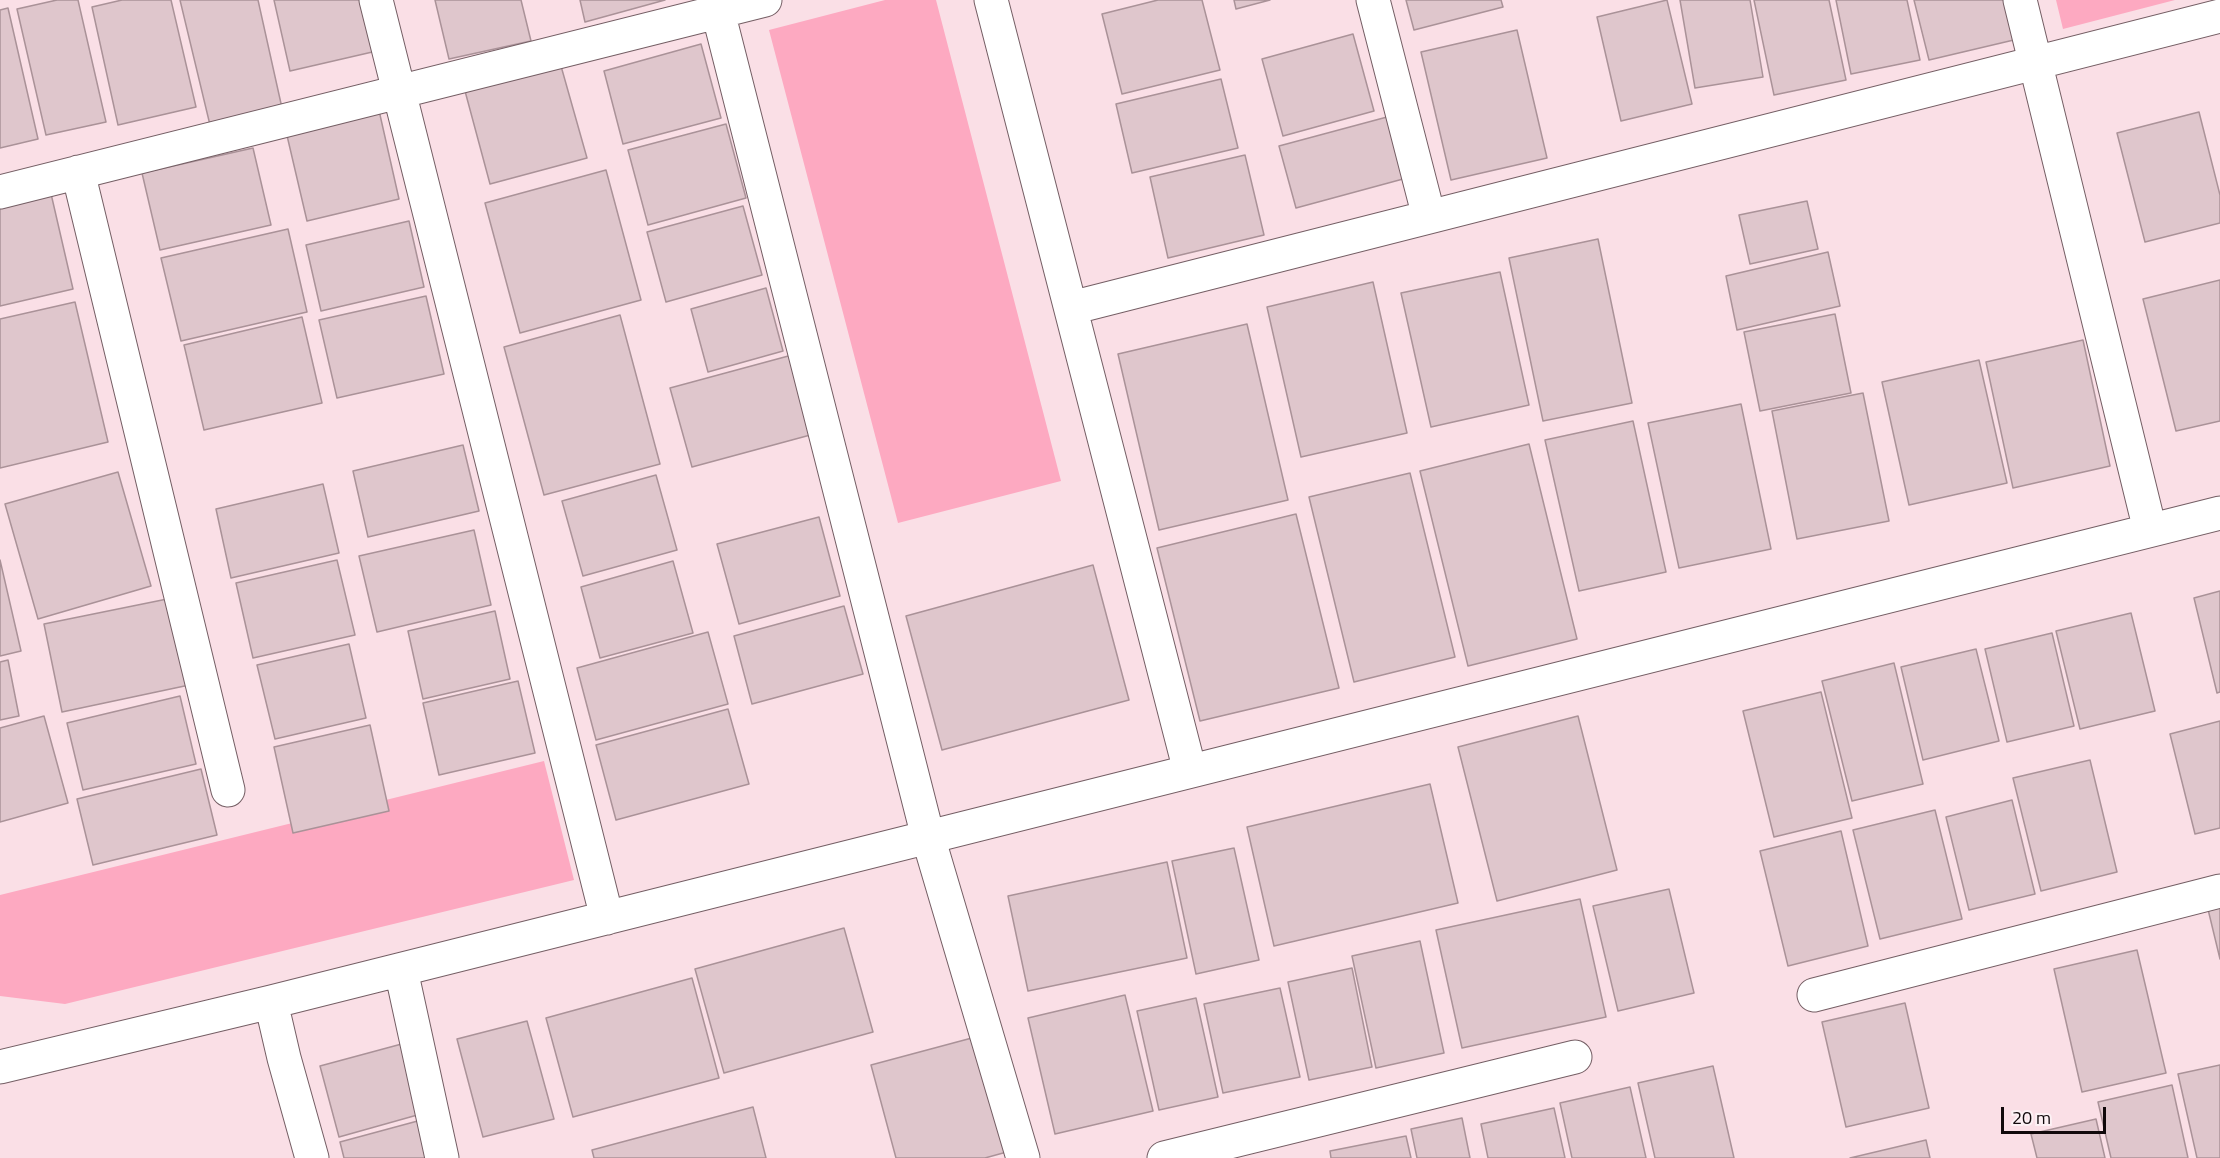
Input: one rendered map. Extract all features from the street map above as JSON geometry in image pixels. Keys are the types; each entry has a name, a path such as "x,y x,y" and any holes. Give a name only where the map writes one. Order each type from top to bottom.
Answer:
{"street":[{"path":"376,0 607,918"},
{"path":"0,192 399,91 716,6 765,0"},
{"path":"991,0 1190,771"},
{"path":"1373,0 1429,217"},
{"path":"2020,0 2150,530"},
{"path":"716,6 928,837 1023,1158"},
{"path":"1071,308 2220,16"},
{"path":"78,172 228,790"},
{"path":"0,1067 401,970 2220,513"},
{"path":"1814,995 2220,891"},
{"path":"401,970 442,1158"},
{"path":"271,1002 312,1158"},
{"path":"1164,1158 1575,1057"}],"shaded area":[{"path":"885,0 936,0 1061,481 898,523 769,30"},
{"path":"2056,0 2175,0 2063,29"},
{"path":"544,761 574,880 65,1004 0,996 0,895"}],"building":[{"path":"57,0 78,0 106,122 46,135 17,9"},
{"path":"122,0 171,0 196,107 118,125 92,7"},
{"path":"180,0 258,0 282,108 210,125"},
{"path":"274,0 370,0 381,50 290,71"},
{"path":"435,0 521,0 531,41 449,59"},
{"path":"580,0 665,0 585,22"},
{"path":"1158,0 1202,0 1220,70 1122,94 1102,14"},
{"path":"1234,0 1270,0 1236,9"},
{"path":"1406,0 1501,0 1503,7 1414,30"},
{"path":"1667,0 1692,104 1621,121 1597,17"},
{"path":"1680,0 1750,0 1763,77 1695,88"},
{"path":"1754,0 1829,0 1846,80 1774,95"},
{"path":"1836,0 1907,0 1920,60 1851,74"},
{"path":"1914,0 2009,0 2018,39 1929,60"},
{"path":"8,8 38,139 0,148 0,10"},
{"path":"1517,30 1547,158 1451,180 1421,52"},
{"path":"1353,34 1374,111 1283,136 1262,59"},
{"path":"701,44 721,118 623,144 604,71"},
{"path":"561,66 587,158 490,184 465,91"},
{"path":"1221,79 1238,148 1132,173 1116,104"},
{"path":"378,106 399,199 307,221 285,127"},
{"path":"2199,112 2220,195 2220,223 2145,242 2117,133"},
{"path":"1387,117 1403,179 1296,208 1279,146"},
{"path":"726,124 746,198 648,225 628,150"},
{"path":"253,148 271,225 160,250 142,173"},
{"path":"1245,155 1264,235 1168,258 1150,177"},
{"path":"606,170 641,300 520,333 485,203"},
{"path":"49,185 73,289 0,306 0,196"},
{"path":"1807,201 1818,249 1750,264 1739,215"},
{"path":"743,206 762,275 666,302 647,232"},
{"path":"409,221 424,287 321,311 306,245"},
{"path":"288,229 307,312 181,341 161,258"},
{"path":"1598,239 1632,403 1543,421 1509,258"},
{"path":"1828,252 1840,306 1737,330 1726,276"},
{"path":"1500,272 1529,405 1431,427 1401,293"},
{"path":"2220,280 2220,421 2176,431 2143,299"},
{"path":"1373,282 1407,433 1301,457 1267,307"},
{"path":"766,288 783,351 708,372 691,309"},
{"path":"426,296 444,374 337,398 319,320"},
{"path":"75,302 108,442 0,468 0,319"},
{"path":"1835,314 1851,393 1760,411 1744,332"},
{"path":"620,315 660,464 544,495 504,347"},
{"path":"302,317 322,403 204,430 184,345"},
{"path":"1247,324 1288,500 1159,530 1118,354"},
{"path":"2083,340 2110,466 2013,488 1986,362"},
{"path":"792,355 814,434 692,467 670,388"},
{"path":"1979,360 2007,483 1909,505 1882,382"},
{"path":"1863,393 1889,521 1797,539 1772,411"},
{"path":"1741,404 1771,549 1679,568 1648,423"},
{"path":"1633,421 1666,572 1579,591 1545,440"},
{"path":"1529,444 1577,639 1468,666 1420,471"},
{"path":"463,445 479,511 368,537 353,471"},
{"path":"118,472 151,586 38,619 5,504"},
{"path":"1410,473 1455,657 1354,682 1309,497"},
{"path":"656,475 677,550 583,576 562,501"},
{"path":"323,484 339,553 231,578 216,509"},
{"path":"1296,514 1339,688 1200,721 1157,548"},
{"path":"819,517 840,596 739,624 717,544"},
{"path":"474,530 491,605 377,632 359,556"},
{"path":"0,560 21,651 0,656"},
{"path":"337,560 355,635 253,658 236,583"},
{"path":"673,561 693,633 600,658 581,587"},
{"path":"1093,565 1129,700 942,750 906,616"},
{"path":"2220,591 2220,692 2217,693 2194,598"},
{"path":"177,597 194,684 62,712 44,624"},
{"path":"844,606 863,674 752,704 734,636"},
{"path":"495,611 510,679 423,699 408,631"},
{"path":"2131,613 2155,711 2080,729 2056,631"},
{"path":"708,632 728,704 596,740 577,668"},
{"path":"2052,633 2074,726 2007,742 1985,649"},
{"path":"349,644 366,718 275,739 257,665"},
{"path":"1976,649 1999,741 1923,760 1901,667"},
{"path":"8,660 19,716 0,720 0,662"},
{"path":"1894,663 1923,784 1852,801 1822,681"},
{"path":"518,681 535,753 439,775 423,703"},
{"path":"1821,692 1852,818 1774,837 1743,711"},
{"path":"180,696 196,764 83,790 67,723"},
{"path":"728,709 749,784 616,820 596,745"},
{"path":"44,716 68,803 0,822 0,728"},
{"path":"1578,716 1617,870 1497,901 1458,747"},
{"path":"2220,721 2220,828 2195,834 2170,734"},
{"path":"370,725 389,811 293,833 274,747"},
{"path":"2090,760 2117,872 2041,891 2013,778"},
{"path":"201,769 217,835 93,865 77,799"},
{"path":"1430,784 1458,903 1274,946 1247,827"},
{"path":"2012,800 2035,894 1969,910 1946,817"},
{"path":"1935,810 1962,919 1880,939 1853,830"},
{"path":"1841,831 1868,946 1788,966 1760,851"},
{"path":"1234,848 1259,960 1196,974 1172,861"},
{"path":"1167,862 1187,958 1028,991 1008,896"},
{"path":"1669,889 1694,993 1618,1011 1593,906"},
{"path":"2220,897 2220,959 2206,901"},
{"path":"1580,899 1606,1017 1462,1048 1436,930"},
{"path":"844,928 873,1032 724,1073 695,969"},
{"path":"1420,941 1444,1053 1376,1068 1352,956"},
{"path":"2137,950 2166,1073 2082,1092 2054,969"},
{"path":"1352,968 1372,1067 1309,1080 1288,982"},
{"path":"692,978 719,1078 573,1117 546,1018"},
{"path":"1280,988 1300,1077 1223,1093 1204,1004"},
{"path":"1125,995 1153,1111 1055,1134 1028,1018"},
{"path":"1196,998 1218,1097 1159,1110 1137,1011"},
{"path":"1905,1003 1929,1108 1846,1127 1822,1022"},
{"path":"527,1021 554,1119 483,1137 457,1039"},
{"path":"983,1035 1014,1150 985,1158 896,1158 871,1065"},
{"path":"409,1042 428,1112 339,1137 320,1066"},
{"path":"2220,1065 2220,1158 2197,1158 2178,1074"},
{"path":"1713,1066 1734,1158 1655,1158 1638,1083"},
{"path":"2172,1085 2188,1158 2111,1158 2098,1102"},
{"path":"1630,1087 1646,1158 1572,1158 1560,1103"},
{"path":"753,1107 766,1158 594,1158 592,1150"},
{"path":"1554,1108 1565,1158 1488,1158 1481,1124"},
{"path":"1462,1118 1470,1158 1417,1158 1411,1129"},
{"path":"425,1119 435,1158 344,1158 340,1142"},
{"path":"2096,1119 2105,1158 2037,1158 2031,1134"},
{"path":"1406,1136 1411,1158 1331,1158 1330,1151"},
{"path":"1926,1140 1930,1158 1850,1158"}]}
